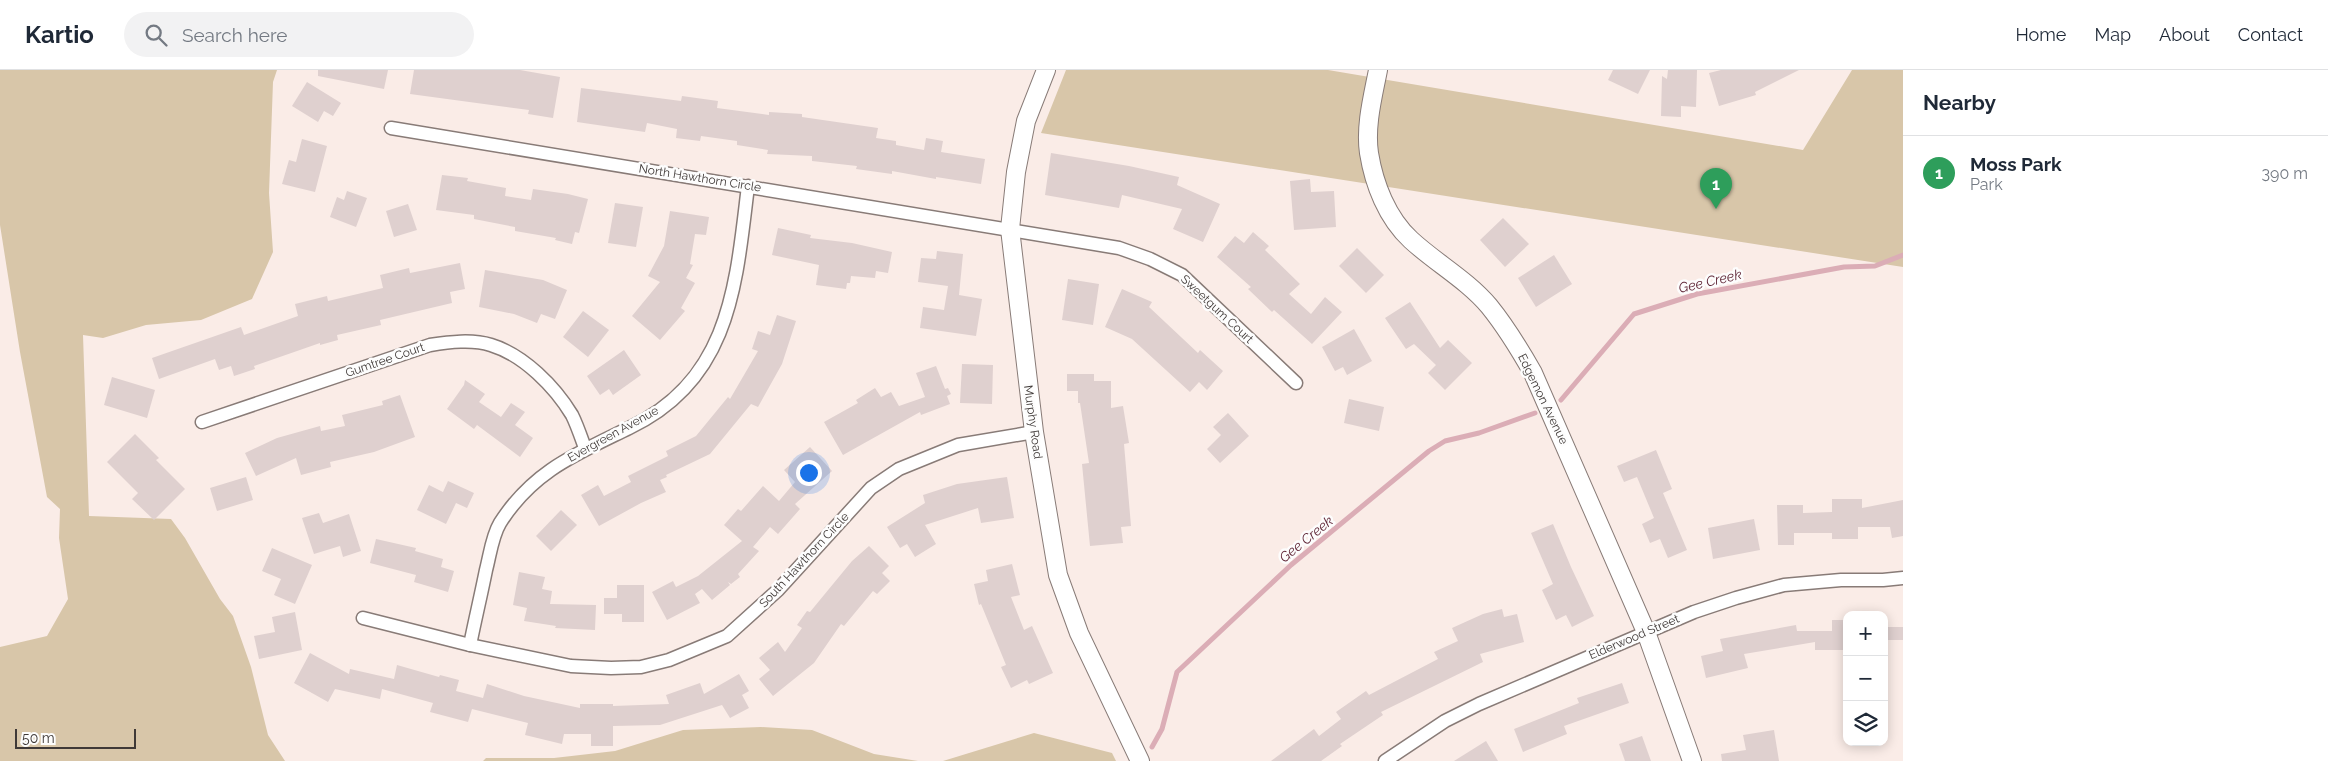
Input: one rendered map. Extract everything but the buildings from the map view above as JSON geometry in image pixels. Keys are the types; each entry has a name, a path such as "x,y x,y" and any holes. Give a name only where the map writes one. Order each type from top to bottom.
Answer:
{"street":[{"name":"Murphy Road","path":"1046,70 1026,122 1016,172 1010,229 1034,432 1058,575 1079,632 1140,761"},
{"name":"Edgemon Avenue","path":"1378,70 1369,122 1369,152 1385,206 1410,239 1452,272 1488,306 1516,344 1542,391 1646,632 1692,761"},
{"name":"North Hawthorn Circle","path":"391,128 1010,229"},
{"name":"Evergreen Avenue","path":"470,644 491,550 500,524 529,487 545,473 585,448 631,427 661,410 681,392 711,355 725,320 737,279 748,186"},
{"name":"Sweetgum Court","path":"1010,229 1119,248 1182,275 1296,383"},
{"name":"Gumtree Court","path":"202,422 430,344 457,341 491,345 523,362 558,395 572,416 585,448"},
{"name":"South Hawthorn Circle","path":"363,618 470,644 579,666 641,667 669,660 727,636 778,590 871,488 899,469 958,445 1034,432"},
{"name":"Elderwood Street","path":"1385,761 1445,721 1479,704 1694,612 1784,585 1841,580 1903,578"}],"shaded area":[{"path":"0,70 277,70 273,82 269,193 273,252 252,299 201,320 146,325 103,338 83,335 89,516 171,519 185,538 220,599 233,616 251,667 268,735 285,761 0,761 0,647 47,636 68,599 59,538 60,509 47,497 20,352 0,225"},
{"path":"1066,70 1328,70 1803,150 1852,70 1903,70 1903,267 1041,133"},
{"path":"761,727 812,730 874,754 918,761 483,761 486,758 554,758 615,751 683,730"},
{"path":"1034,733 1112,753 1116,761 943,761"}],"waterway":[{"name":"Gee Creek","path":"1561,400 1634,314 1697,294 1844,267 1875,266 1903,255"},
{"name":"Gee Creek","path":"1152,747 1162,729 1177,672 1291,565 1429,451 1445,441 1479,433 1535,413"}],"place":[{"name":"Moss Park","path":"1716,209"}]}
